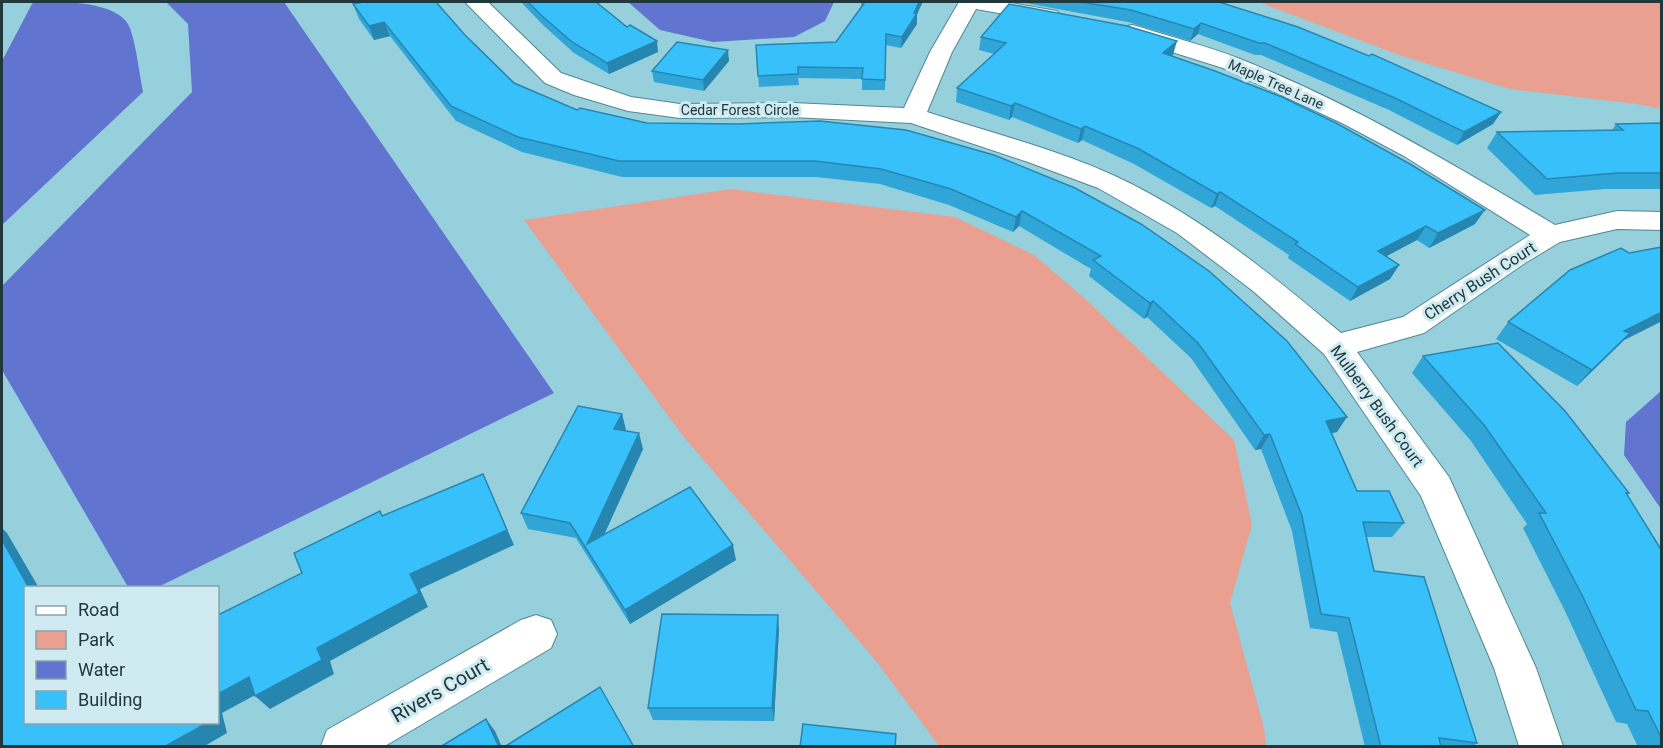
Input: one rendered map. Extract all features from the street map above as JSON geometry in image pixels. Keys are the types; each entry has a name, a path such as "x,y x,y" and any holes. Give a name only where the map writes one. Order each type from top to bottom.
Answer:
{"street":[{"name":"Cedar Forest Circle","path":"476,2 553,78 582,90 628,104 680,111 792,110 913,116"},
{"path":"913,116 941,52 969,2"},
{"path":"974,2 1073,20"},
{"name":"Maple Tree Lane","path":"1106,26 1128,30 1231,63 1351,118 1413,151 1551,235"},
{"name":"Mulberry Bush Court","path":"913,116 1037,156 1107,182 1187,227 1264,284 1335,346 1436,488 1515,669 1541,747"},
{"name":"Cherry Bush Court","path":"1335,346 1413,325 1515,256 1551,235 1617,220 1662,221"},
{"name":"Rivers Court","path":"343,747 536,634"}],"green space":[{"path":"1258,2 1661,2 1661,109 1637,104 1510,89 1402,56"},
{"path":"731,189 955,217 1034,255 1082,296 1234,440 1252,525 1230,603 1264,728 1266,746 939,746 876,661 683,436 524,220"}],"water":[{"path":"33,2 88,4 114,12 124,19 130,28 143,92 2,225 2,61"},
{"path":"166,2 284,2 554,393 160,586 127,586 2,370 2,286 192,92 188,24"},
{"path":"628,2 834,2 825,21 794,37 713,42 660,30"},
{"path":"1661,391 1661,509 1624,455 1626,422"}],"building":[{"path":"436,2 465,35 514,83 577,110 580,108 647,123 738,124 820,121 906,130 994,155 1075,188 1141,224 1209,271 1287,341 1347,417 1326,421 1357,491 1389,491 1404,523 1363,522 1374,571 1424,577 1477,743 1439,738 1441,747 1381,747 1349,618 1321,614 1302,516 1270,434 1264,435 1198,343 1153,301 1150,303 1093,260 1101,256 1022,211 1016,217 951,189 881,169 815,161 619,161 518,137 451,106 384,22 369,26 353,4"},
{"path":"528,2 596,2 627,27 630,25 657,41 607,63 572,42"},
{"path":"865,2 919,2 914,13 917,13 902,37 886,34 885,80 862,79 863,68 798,67 798,74 758,76 756,45 836,42"},
{"path":"1081,2 1219,2 1298,27 1369,56 1372,54 1501,112 1464,132 1395,98 1265,43 1201,23 1194,29 1131,10"},
{"path":"1009,4 1127,26 1177,41 1163,53 1282,97 1336,123 1410,164 1485,210 1438,233 1426,226 1378,251 1399,265 1358,287 1295,244 1298,242 1220,192 1217,194 1139,149 1085,126 1081,129 1015,103 1011,106 957,88 1006,43 981,37"},
{"path":"677,42 728,50 703,80 652,71"},
{"path":"1662,123 1662,173 1617,173 1547,179 1497,132 1623,130 1616,124"},
{"path":"1662,247 1662,312 1624,331 1630,333 1592,370 1508,322 1570,270 1621,248 1629,253"},
{"path":"1498,343 1565,411 1629,493 1626,493 1662,551 1662,739 1648,711 1636,710 1583,597 1539,513 1546,513 1484,425 1423,356"},
{"path":"578,406 622,414 614,429 639,433 587,544 690,487 733,545 625,610 570,523 521,513"},
{"path":"483,474 507,530 410,574 419,593 317,648 322,660 255,696 249,677 219,693 219,614 302,573 294,553 380,511 382,516"},
{"path":"2,540 28,586 24,586 24,724 205,724 164,747 2,747"},
{"path":"662,614 778,615 772,708 648,708"},
{"path":"600,687 634,747 504,747"},
{"path":"486,719 499,747 440,747"},
{"path":"803,724 896,734 895,747 800,747"}]}
